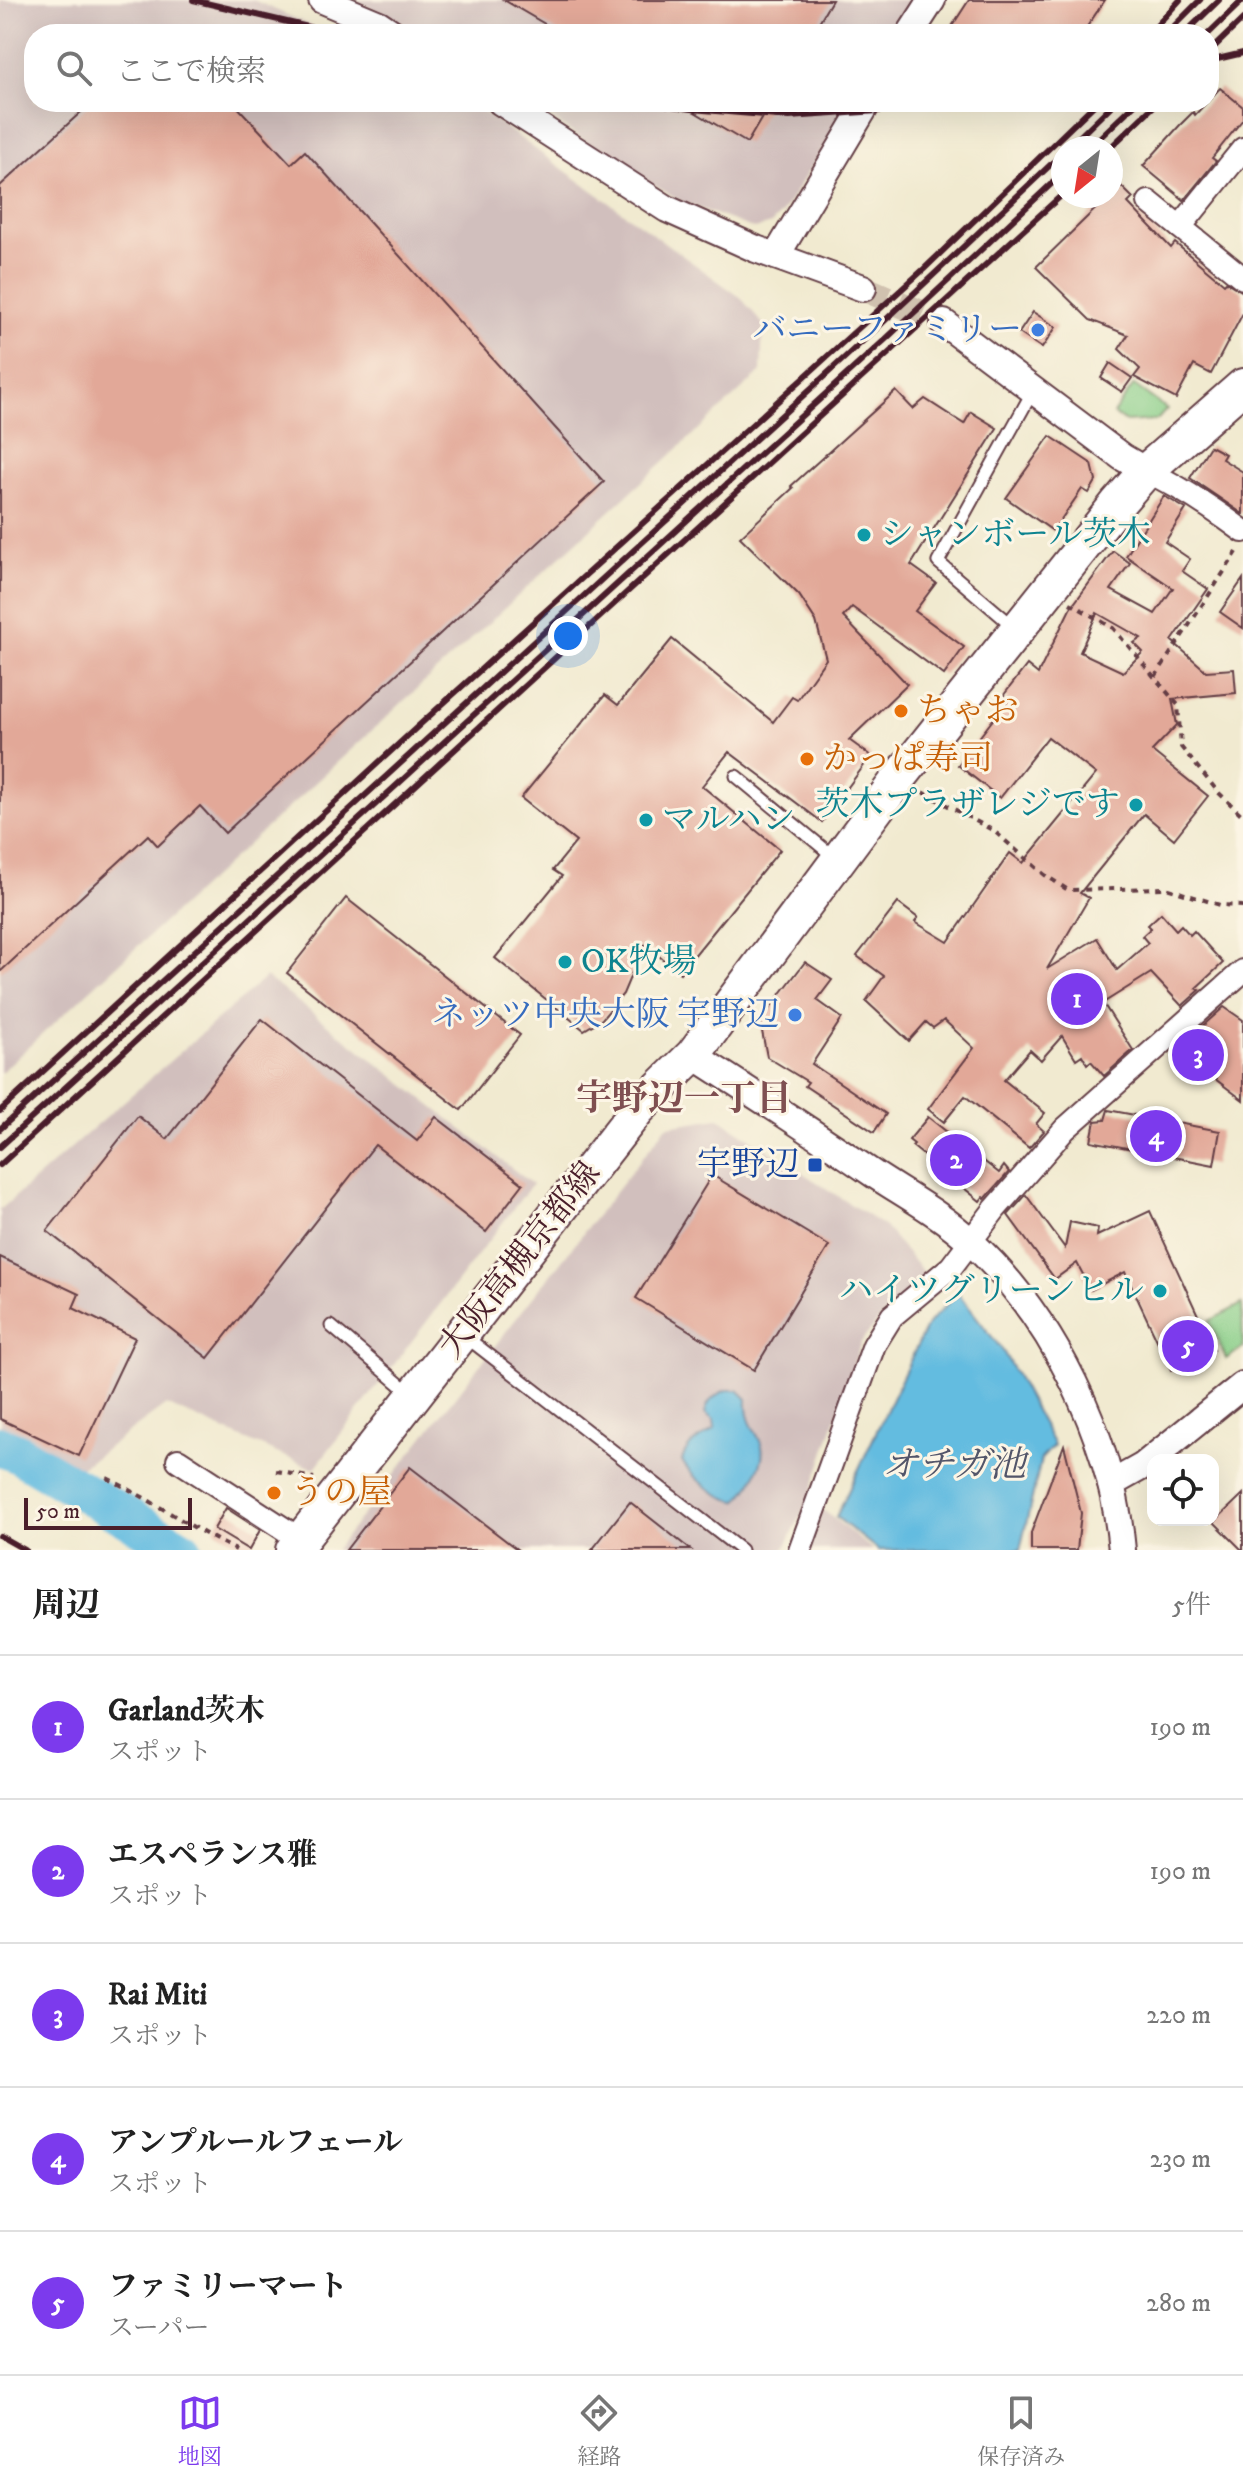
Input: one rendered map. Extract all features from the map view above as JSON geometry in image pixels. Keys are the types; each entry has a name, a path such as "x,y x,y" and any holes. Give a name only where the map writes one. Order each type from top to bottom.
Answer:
{"main road":[{"name":"大阪高槻京都線","path":"297,1545 638,1109 693,1055 838,860 1146,471 1243,386"}],"street":[{"path":"322,0 379,24"},
{"path":"916,24 932,0"},
{"path":"517,112 667,209 776,256 863,288"},
{"path":"776,256 862,112"},
{"path":"1180,227 1243,149"},
{"path":"1149,202 1243,278"},
{"path":"944,323 1122,457 1172,483 1243,531"},
{"path":"800,1550 874,1345 892,1316 951,1267 1065,1129 1243,971"},
{"path":"693,1055 784,1112 970,1241 1030,1308 1068,1369 1102,1454 1118,1509 1122,1550"},
{"path":"1111,1484 1143,1466 1243,1385"},
{"path":"178,1460 297,1545"}],"lane":[{"path":"1018,629 938,562 1034,389"},
{"path":"736,776 838,860"},
{"path":"331,1326 414,1396"},
{"path":"463,1334 739,1548"}],"path":[{"path":"1155,677 1243,544"},
{"path":"1068,602 1113,628 1178,705 1181,747 1219,793 1243,816"},
{"path":"921,791 994,831 1045,875 1068,890 1166,888 1220,905 1243,906"},
{"path":"276,1471 314,1478"},
{"path":"107,1478 149,1499 187,1526 236,1550"}],"shaded area":[{"path":"0,0 253,0 307,24 24,24 24,112 484,112 740,297 763,324 761,372 0,1073"},
{"path":"353,0 916,0 901,24 405,24"},
{"path":"543,112 846,112 782,213 771,224 755,229 683,202 619,165"},
{"path":"266,977 532,1184 314,1469 166,1405 80,1468 0,1429 0,1210"},
{"path":"719,1118 885,1227 928,1278 887,1310 861,1342 809,1499 784,1550 335,1550 667,1126"},
{"path":"823,1510 873,1550 805,1550"}],"green space":[{"path":"1134,385 1167,409 1157,420 1126,422 1113,414"},
{"path":"1242,1304 1243,1348 1226,1359 1209,1321"}],"water":[{"name":"オチガ池","path":"958,1293 1003,1351 1054,1445 1041,1459 1020,1550 878,1550 836,1517 927,1325"},
{"path":"726,1390 738,1390 747,1399 747,1412 763,1452 751,1483 737,1501 706,1486 682,1461 690,1446 715,1429 714,1420 705,1413 706,1409 712,1399"}],"building":[{"path":"504,0 832,0 818,24 545,24"},
{"path":"969,0 1105,0 1089,24 953,24"},
{"path":"1219,89 1243,107 1243,119 1212,158 1216,161 1184,200 1143,166 1193,112 1195,115 1198,112 1219,112"},
{"path":"81,112 242,112 291,164 305,151 604,482 225,833 200,806 158,846 148,835 0,972 0,186"},
{"path":"695,112 765,112 747,143"},
{"path":"1123,188 1133,198 1128,203 1171,248 1175,243 1224,284 1226,282 1243,292 1243,313 1211,374 1194,365 1176,399 1134,377 1140,369 1119,349 1128,335 1090,320 1036,267 1096,208 1123,208"},
{"name":"バニーファミリー","path":"1033,312 1056,327 1042,348 1019,333"},
{"path":"1110,363 1132,378 1122,392 1101,378"},
{"path":"896,391 913,409 925,399 964,424 971,412 997,428 911,565 936,583 915,611 964,647 944,675 852,607 843,617 907,684 849,740 871,756 822,822 729,752 702,786 780,850 680,973 644,944 623,994 602,1019 584,1030 495,958 562,876 553,870 576,842 521,798 605,695 618,705 672,639 773,722 792,697 797,700 826,659 816,621 799,595 740,537"},
{"path":"1050,436 1092,464 1096,481 1089,493 1082,489 1053,531 1006,498"},
{"path":"1210,446 1225,454 1222,459 1243,472 1243,514 1190,478"},
{"path":"1164,496 1186,509 1165,542 1190,559 1182,571 1208,589 1172,641 1206,671 1234,669 1236,693 1172,699 1177,725 1152,751 1208,796 1174,839 1144,814 1080,893 1089,898 1047,969 1097,938 1117,970 1148,943 1142,936 1161,913 1176,930 1181,925 1190,935 1194,931 1223,963 1182,1006 1151,973 1103,1003 1133,1050 1104,1076 1091,1061 1087,1064 1082,1055 1076,1059 1062,1036 1041,1060 1030,1050 1004,1080 1045,1113 1036,1124 1044,1131 1029,1148 965,1096 944,1122 928,1109 974,1048 944,1020 933,1028 926,1022 909,1041 866,1001 884,976 857,956 898,903 918,918 915,922 948,942 1010,853 1023,863 1096,774 1048,737 1000,798 958,765 1008,700 1003,696 1027,665 1038,674 1070,609 1113,551 1130,563 1111,590 1155,614 1173,588 1126,556","holes":["1097,613 1141,638 1134,643 1143,652 1123,672 1080,652"]},
{"path":"1243,579 1243,628 1220,612"},
{"path":"346,898 520,1035 461,1110 287,973"},
{"name":"ネッツ中央大阪 宇野辺","path":"805,962 832,980 817,1000 842,1018 812,1064 886,1114 874,1132 805,1086 808,1082 767,1057 760,1021"},
{"path":"1224,1007 1243,1020 1243,1100 1207,1073 1204,1077 1175,1056 1188,1039"},
{"path":"262,1019 417,1141 436,1117 523,1184 486,1232 375,1145 208,1358 47,1231 138,1116 167,1139"},
{"path":"1108,1110 1220,1131 1214,1165 1091,1141 1095,1121 1105,1120"},
{"path":"928,1117 999,1173 1004,1166 1009,1172 985,1199 983,1197 980,1201 912,1146 914,1144 909,1140"},
{"path":"712,1175 829,1246 754,1370 636,1298"},
{"name":"ハイツグリーンヒル","path":"1026,1195 1065,1248 1070,1222 1098,1228 1097,1236 1150,1211 1214,1350 1171,1370 1125,1272 1091,1290 1077,1263 1055,1279 1008,1215"},
{"path":"0,1257 79,1294 73,1308 135,1338 79,1456 0,1419"},
{"path":"1064,1445 1081,1513 1077,1550 1031,1550 1031,1533"},
{"path":"410,1467 518,1550 346,1550"},
{"path":"1243,1494 1243,1550 1218,1526 1219,1517"},
{"path":"630,1502 691,1550 592,1550"},
{"path":"226,1508 260,1530 249,1550 214,1529"}],"waterway":[{"path":"0,1446 183,1550"}],"tunnel":[{"path":"863,288 944,323"}],"railway":[{"path":"193,0 295,24"},
{"path":"1158,24 1180,0"},
{"path":"1176,24 1200,0"},
{"path":"1194,24 1219,0"},
{"path":"1218,24 1243,0"},
{"path":"1219,42 1243,19"},
{"path":"1219,59 1243,53"},
{"path":"728,112 789,117 863,112"},
{"path":"0,1111 415,729 924,269 1087,112"},
{"path":"1080,136 1105,112"},
{"path":"1102,136 1127,112"},
{"path":"1123,136 1148,112"},
{"path":"0,1129 876,329 1051,164"},
{"path":"0,1147 888,337 1051,184"},
{"path":"0,1165 1051,205"},
{"path":"0,1536 25,1550"}],"place":[{"name":"バニーファミリー","path":"1038,330"},
{"name":"シャンボール茨木","path":"864,535"},
{"name":"ちゃお","path":"901,711"},
{"name":"かっぱ寿司","path":"807,759"},
{"name":"茨木プラザレジです","path":"1136,805"},
{"name":"マルハン","path":"646,820"},
{"name":"OK牧場","path":"565,962"},
{"name":"Garland茨木","path":"1077,999"},
{"name":"ネッツ中央大阪 宇野辺","path":"795,1015"},
{"name":"Rai Miti","path":"1198,1055"},
{"name":"アンプルールフェール","path":"1156,1136"},
{"name":"エスペランス雅","path":"956,1160"},
{"name":"宇野辺","path":"815,1165"},
{"name":"ハイツグリーンヒル","path":"1160,1291"},
{"name":"ファミリーマート","path":"1188,1346"},
{"name":"うの屋","path":"274,1493"}],"district":[{"name":"宇野辺一丁目","path":"684,1099"}]}
